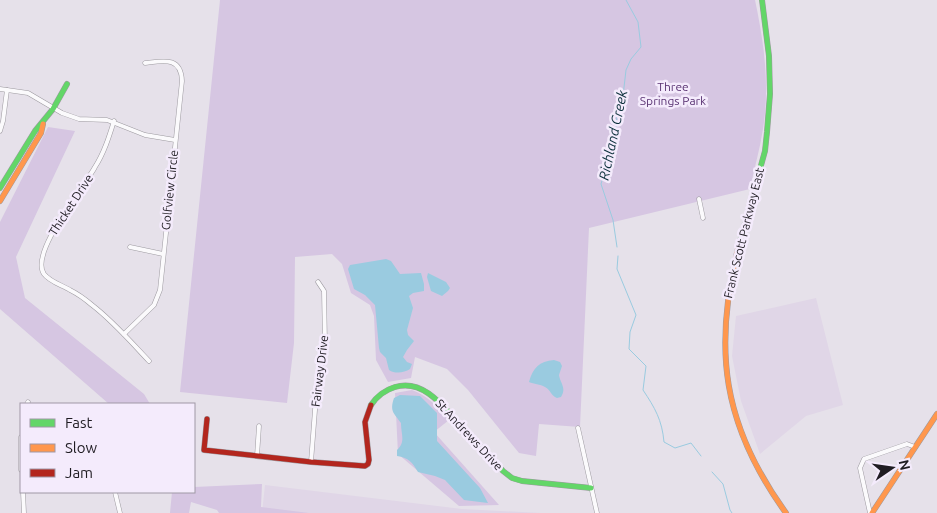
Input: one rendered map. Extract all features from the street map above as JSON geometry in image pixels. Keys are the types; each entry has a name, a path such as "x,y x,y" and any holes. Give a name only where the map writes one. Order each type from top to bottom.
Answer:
{"street":[{"name":"Frank Scott Parkway East","path":"762,0 770,61 767,132 758,178 732,274 726,308 724,341 727,381 739,429 764,482 786,513"},
{"name":"Golfview Circle","path":"124,334 157,300 160,290 182,81 181,71 171,62 145,63"},
{"path":"0,188 35,131 43,124 54,108 67,84"},
{"path":"0,89 28,93 54,108 79,119 114,121 145,135 175,140"},
{"path":"0,131 7,90"},
{"name":"Thicket Drive","path":"114,121 96,167 67,208 53,232 41,266 44,274 50,279 92,305 124,334 149,361"},
{"path":"0,201 41,133 43,124"},
{"path":"699,199 703,218"},
{"path":"130,248 163,254"},
{"name":"Fairway Drive","path":"311,462 316,397 325,342 324,291 318,282"},
{"name":"St Andrews Drive","path":"207,418 204,450 365,466 369,460 365,428 370,405 378,395 389,388 400,385 413,386 425,390 434,398 503,471 512,478 522,481 592,488"},
{"path":"871,513 937,414"},
{"path":"256,456 259,426"},
{"path":"578,428 597,513"},
{"path":"871,513 860,468 864,459 907,444 915,447"},
{"path":"23,493 24,513"},
{"path":"116,493 120,513"}],"shaded area":[{"path":"816,298 843,405 806,416 760,454 741,401 732,356 736,316"},
{"path":"265,485 462,509 541,513 262,513"}],"green space":[{"name":"Three Springs Park","path":"220,0 755,0 765,64 766,97 762,136 750,189 589,228 580,427 539,424 536,456 519,453 468,390 447,369 415,357 411,378 388,382 376,360 374,316 370,305 351,293 342,264 332,254 295,257 294,343 287,403 180,392"},
{"path":"48,127 75,131 16,257 25,298 144,394 149,403 108,403 0,309 0,222"},
{"path":"412,390 418,392 437,406 449,420 434,432 499,505 459,506 398,454 395,393"},
{"path":"262,484 261,507 309,513 219,513 217,510 191,502 189,513 170,513 172,493 195,493 195,487"}],"water":[{"path":"386,259 391,261 400,274 421,273 424,284 424,291 413,293 409,296 413,308 407,330 408,335 414,341 403,357 412,364 410,369 399,372 389,370 386,358 380,352 375,305 365,295 354,289 348,269 350,265"},
{"path":"428,273 446,282 450,288 442,296 431,291 427,277"},
{"path":"554,360 560,362 562,366 559,375 563,386 563,394 557,398 545,387 529,382 537,366"},
{"path":"400,395 420,396 437,413 437,441 480,488 488,503 464,500 445,480 418,472 410,461 397,456 397,450 402,441 401,423 393,412 392,407 394,398"}],"waterway":[{"name":"Richland Creek","path":"617,247 613,220 601,184 616,134 617,113 623,96 626,70 631,59 641,47 638,22 626,0"},
{"name":"Richland Creek","path":"618,256 617,269 636,315 630,332 629,349 646,366 643,390 657,414 662,427 664,442 675,448 691,443 701,456"},
{"name":"Richland Creek","path":"712,472 723,484 732,513"}],"traffic: fast":[{"path":"739,245 765,151 767,132 770,94 769,56 762,0"},
{"path":"0,188 35,131 53,109 67,84"},
{"path":"371,405 379,396 391,388 406,385 416,387 434,397 503,471 512,478 522,481 591,488"}],"traffic: slow":[{"path":"0,201 41,133 43,124"},
{"path":"739,245 726,319 725,353 729,385 736,417 748,449 765,481 786,513"},
{"path":"872,513 937,414"}],"traffic: jam":[{"path":"207,419 204,450 365,466 369,460 365,422 371,405"}]}
